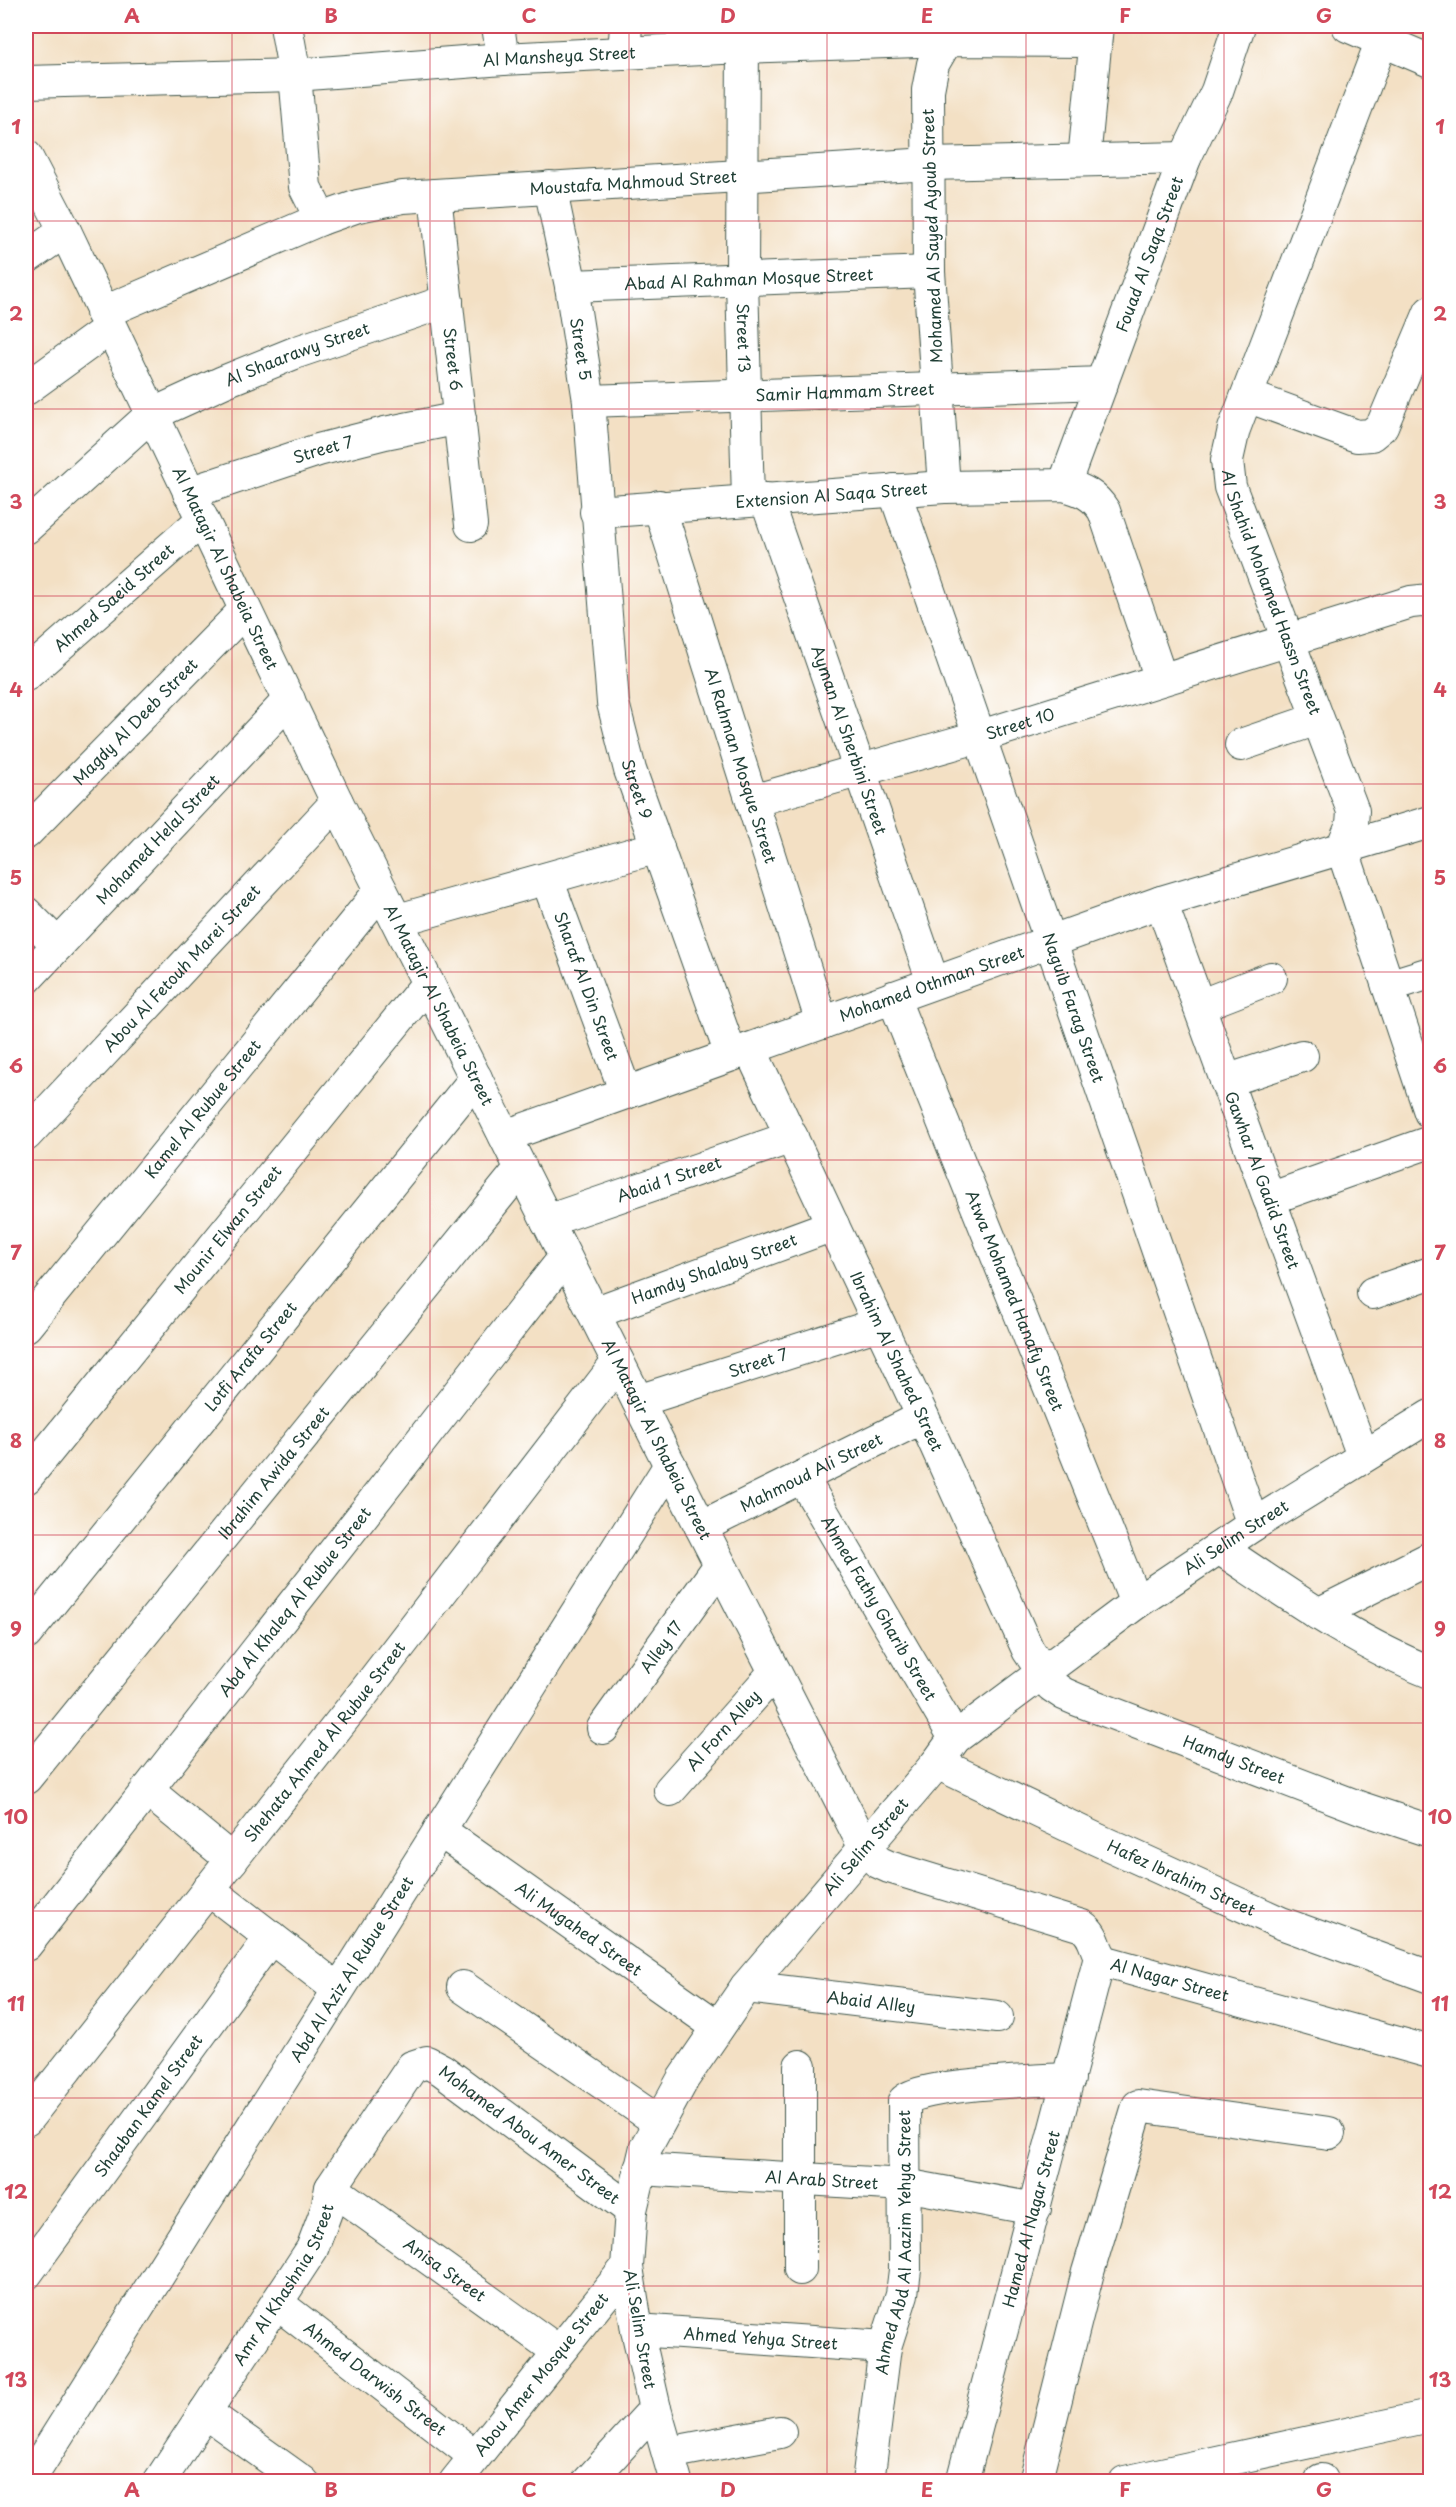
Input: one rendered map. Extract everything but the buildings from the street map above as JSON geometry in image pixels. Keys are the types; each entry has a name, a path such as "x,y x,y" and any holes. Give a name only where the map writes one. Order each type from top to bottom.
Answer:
{"street":[{"path":"286,26 295,75 305,187 321,219"},
{"path":"498,26 503,59"},
{"name":"Fouad Al Saqa Street","path":"1064,485 1185,158 1217,91 1239,26"},
{"path":"1348,26 1431,61"},
{"name":"Al Mansheya Street","path":"26,82 295,75 503,59 625,39 947,33 1096,33"},
{"name":"Mohamed Al Sayed Ayoub Street","path":"944,487 929,272 928,164 929,77 947,33"},
{"path":"1084,160 1096,33"},
{"name":"Street 13","path":"742,36 744,177 742,280 745,397 757,500"},
{"name":"Al Shahid Mohamed Hassn Street","path":"1342,849 1352,824 1353,811 1230,487 1227,460 1234,429 1382,40"},
{"name":"Al Matagir Al Shabeia Street","path":"26,158 64,231 337,802 670,1466 865,1848"},
{"name":"Moustafa Mahmoud Street","path":"26,389 106,320 321,219 379,201 550,187 744,177 928,164 1185,158"},
{"name":"Street 5","path":"550,187 571,286 589,401 596,512"},
{"name":"Street 6","path":"435,195 471,525"},
{"path":"26,258 64,231"},
{"name":"Abad Al Rahman Mosque Street","path":"571,286 929,272"},
{"name":"Al Shaarawy Street","path":"26,528 151,415 297,352 447,301"},
{"path":"1247,396 1358,436 1371,435 1382,426 1424,346 1431,312"},
{"name":"Samir Hammam Street","path":"589,401 1102,383"},
{"name":"Street 7","path":"196,507 318,450 385,433 460,418"},
{"path":"1064,485 1082,490 1096,498 1104,511 1161,679"},
{"name":"Extension Al Saqa Street","path":"596,512 944,487 1064,485"},
{"name":"Naguib Farag Street","path":"894,490 1253,1525"},
{"name":"Ayman Al Sherbini Street","path":"757,500 860,770 933,982"},
{"name":"Al Rahman Mosque Street","path":"659,506 822,1023"},
{"name":"Ahmed Saeid Street","path":"26,675 196,507"},
{"name":"Street 9","path":"596,512 613,703 630,770 658,848 740,1052"},
{"name":"Street 10","path":"752,801 981,736 1411,602 1431,600"},
{"name":"Magdy Al Deeb Street","path":"26,833 245,610"},
{"name":"Mohamed Helal Street","path":"26,979 289,700"},
{"path":"1241,745 1317,719"},
{"name":"Abou Al Fetouh Marei Street","path":"26,1135 337,802"},
{"name":"Mohamed Othman Street","path":"505,1136 1161,902 1431,822"},
{"path":"398,920 658,848"},
{"path":"1342,849 1431,1112"},
{"name":"Sharaf Al Din Street","path":"547,879 626,1093"},
{"name":"Kamel Al Rubue Street","path":"26,1326 381,890"},
{"name":"Gawhar Al Gadid Street","path":"1161,902 1363,1456"},
{"path":"26,913 58,945"},
{"path":"1388,986 1431,973"},
{"path":"1199,1006 1271,978"},
{"name":"Mounir Elwan Street","path":"26,1478 428,983"},
{"name":"Atwa Mohamed Hanafy Street","path":"893,997 1136,1604"},
{"name":"Ibrahim Al Shahed Street","path":"740,1052 792,1137 923,1417 1028,1650 1042,1674"},
{"path":"1226,1081 1302,1056"},
{"name":"Lotfi Arafa Street","path":"26,1634 476,1078"},
{"name":"Abaid 1 Street","path":"547,1221 792,1137"},
{"path":"1269,1199 1431,1142"},
{"name":"Ibrahim Awida Street","path":"26,1778 521,1168"},
{"name":"Hamdy Shalaby Street","path":"594,1313 833,1225"},
{"name":"Abd Al Khaleq Al Rubue Street","path":"26,1945 565,1257"},
{"path":"1373,1293 1431,1273"},
{"name":"Street 7","path":"638,1401 879,1324"},
{"name":"Shehata Ahmed Al Rubue Street","path":"26,2120 359,1699 618,1362"},
{"name":"Ali Selim Street","path":"672,2467 655,2409 637,2330 627,2267 632,2210 646,2147 658,2122 683,2079 746,1987 937,1763 955,1738 1136,1604 1218,1548 1363,1456 1431,1416"},
{"name":"Mahmoud Ali Street","path":"701,1527 923,1417"},
{"name":"Abd Al Aziz Al Rubue Street","path":"34,2474 670,1466"},
{"name":"Ahmed Fathy Gharib Street","path":"802,1477 955,1738"},
{"path":"1218,1548 1318,1614 1403,1661 1431,1672"},
{"path":"1318,1614 1431,1558"},
{"name":"Alley 17","path":"603,1728 720,1565"},
{"name":"Al Forn Alley","path":"670,1790 775,1672"},
{"name":"Hamdy Street","path":"1042,1674 1052,1686 1071,1697 1361,1808 1431,1831"},
{"name":"Hafez Ibrahim Street","path":"937,1763 1096,1839 1281,1923 1431,1977"},
{"path":"147,1790 232,1860"},
{"name":"Ali Mugahed Street","path":"439,1830 718,2027"},
{"name":"Al Nagar Street","path":"865,1848 878,1862 889,1867 1082,1926 1094,1938 1100,1957 1106,1962 1431,2052"},
{"path":"208,1888 338,1989"},
{"name":"Shaaban Kamel Street","path":"26,2274 271,1937"},
{"name":"Hamed Al Nagar Street","path":"962,2481 1100,1957"},
{"path":"462,1987 658,2122"},
{"name":"Abaid Alley","path":"746,1987 997,2017"},
{"name":"Amr Al Khashnia Street","path":"159,2481 277,2303 316,2239 327,2209 331,2188 412,2067 427,2062"},
{"name":"Mohamed Abou Amer Street","path":"427,2062 442,2070 632,2210"},
{"path":"800,2066 800,2269"},
{"name":"Ahmed Abd Al Aazim Yehya Street","path":"868,2481 885,2348 902,2294 905,2270 903,2104 909,2096 1001,2082 1069,2079"},
{"path":"1035,2481 1088,2272 1138,2106 1329,2133"},
{"name":"Al Arab Street","path":"640,2169 905,2185 1035,2210"},
{"name":"Anisa Street","path":"331,2188 558,2351"},
{"name":"Abou Amer Mosque Street","path":"454,2481 627,2267"},
{"name":"Ahmed Darwish Street","path":"277,2303 475,2456"},
{"name":"Ahmed Yehya Street","path":"637,2330 885,2348"},
{"path":"588,2481 655,2409"},
{"path":"205,2412 303,2481"},
{"path":"1125,2481 1193,2474 1431,2416"},
{"path":"672,2467 780,2432"}]}
